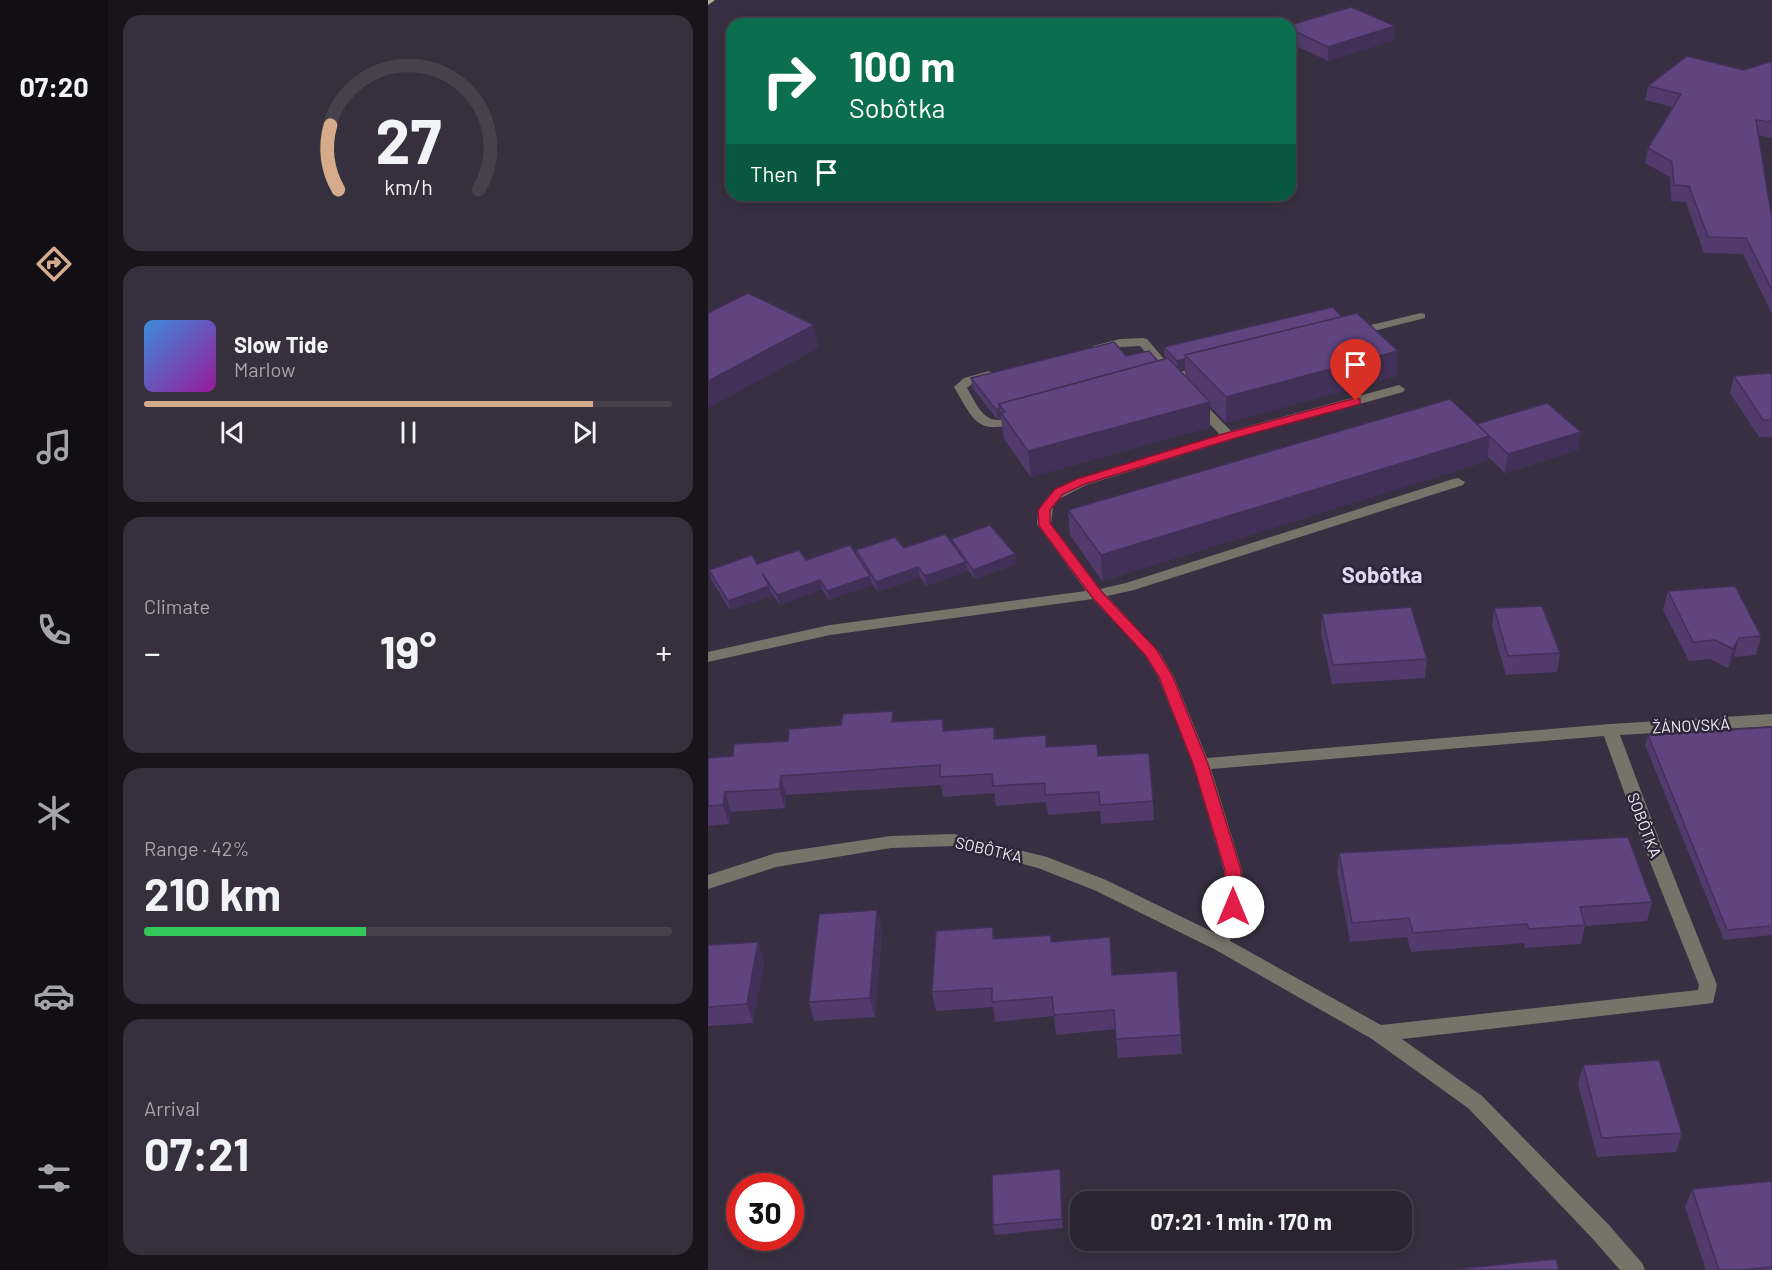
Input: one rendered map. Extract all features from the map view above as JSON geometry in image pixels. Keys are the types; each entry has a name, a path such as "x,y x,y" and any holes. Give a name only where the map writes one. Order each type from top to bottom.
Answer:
{"main road":[{"path":"708,3 711,0"}],"street":[{"path":"1342,335 1420,316"},
{"path":"1088,351 1120,343 1143,342 1176,384 1228,436"},
{"path":"1176,384 1218,366"},
{"path":"1000,373 968,381 960,387 973,410 986,423 997,424 1030,416"},
{"path":"1220,944 1233,907 1233,870 1201,764 1166,677 1152,653 1096,594 1044,524 1044,510 1059,491 1081,482 1228,436 1399,389"},
{"path":"708,657 830,630 1096,594 1129,586 1458,482"},
{"name":"ŽÁNOVSKÁ","path":"1610,730 1772,720"},
{"path":"1201,764 1610,730"},
{"name":"SOBÔTKA","path":"1379,1033 1706,997 1708,985 1651,842 1610,730"},
{"name":"SOBÔTKA","path":"708,882 776,860 891,842 954,840 1041,861 1100,885 1220,944 1379,1033 1475,1102 1600,1231 1634,1270"}],"building":[{"path":"1351,7 1395,26 1328,47 1296,32 1296,23"},
{"path":"1687,56 1744,70 1772,61 1772,122 1756,120 1772,216 1772,290 1746,238 1708,237 1689,186 1674,185 1672,162 1648,148 1681,94 1648,86"},
{"path":"748,293 814,325 708,381 708,313"},
{"path":"1333,307 1342,317 1185,355 1185,359 1177,361 1164,347"},
{"path":"1357,313 1398,351 1226,397 1185,355"},
{"path":"1114,342 1126,356 1149,351 1158,361 999,404 1000,408 996,410 971,378"},
{"path":"1168,358 1210,402 1028,451 1001,413 1005,412 999,404"},
{"path":"1772,373 1772,420 1763,420 1734,376"},
{"path":"1450,399 1490,436 1101,555 1068,510"},
{"path":"1547,403 1581,432 1508,454 1477,424"},
{"path":"990,525 1015,554 973,570 951,539"},
{"path":"945,534 966,562 925,576 918,567 876,582 856,550 895,537 904,548"},
{"path":"850,545 870,576 827,591 820,580 777,595 762,573 769,586 728,601 709,570 752,555 757,564 799,550 806,560"},
{"path":"1735,586 1761,636 1739,638 1733,649 1715,640 1693,642 1668,591"},
{"path":"1542,606 1560,653 1508,656 1494,608"},
{"path":"1411,607 1427,659 1333,665 1322,614"},
{"path":"893,711 892,722 943,719 943,731 994,727 994,739 1046,735 1046,747 1097,744 1098,756 1149,753 1153,801 1100,805 1099,792 1045,795 1045,783 993,786 992,774 940,777 940,765 781,776 779,789 725,792 723,805 708,806 708,758 733,756 734,744 788,741 789,729 841,725 843,714"},
{"path":"1772,727 1772,926 1727,930 1648,735"},
{"path":"1628,837 1652,902 1580,907 1585,925 1529,929 1527,924 1413,933 1409,918 1352,923 1339,853"},
{"path":"877,910 870,998 809,1002 819,914"},
{"path":"993,927 993,939 1051,935 1051,942 1110,937 1112,975 1177,971 1181,1035 1116,1039 1114,1010 1054,1015 1052,997 992,1002 992,988 932,992 936,931"},
{"path":"758,942 747,1004 708,1007 708,945"},
{"path":"1659,1060 1682,1133 1602,1138 1583,1065"},
{"path":"1060,1169 1062,1219 993,1225 992,1175"},
{"path":"1772,1181 1772,1267 1719,1270 1692,1189"},
{"path":"1556,1259 1559,1270 1447,1270"}],"district":[{"name":"Sobôtka","path":"1382,574"}],"route":[{"path":"1233,907 1233,870 1201,764 1166,677 1152,653 1096,594 1044,524 1044,510 1059,491 1081,482 1228,436 1356,401"}]}
